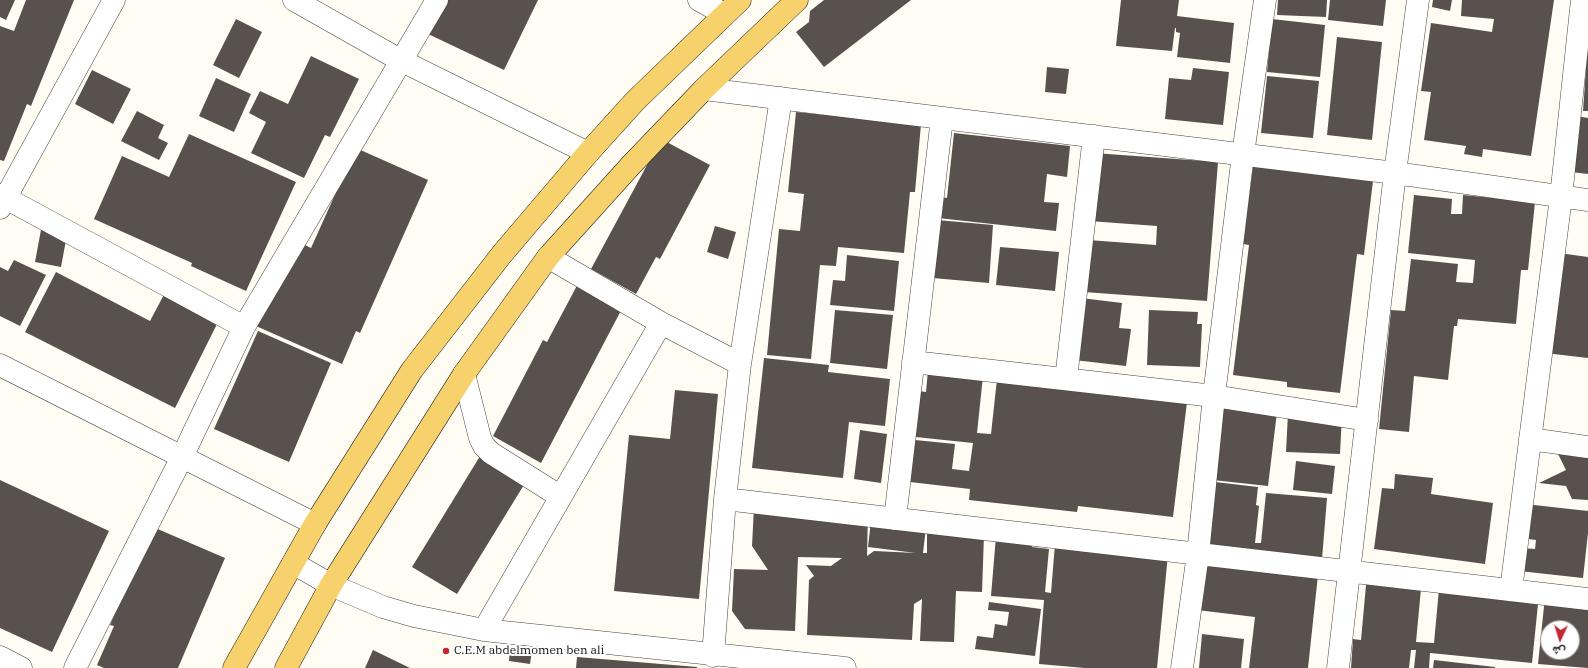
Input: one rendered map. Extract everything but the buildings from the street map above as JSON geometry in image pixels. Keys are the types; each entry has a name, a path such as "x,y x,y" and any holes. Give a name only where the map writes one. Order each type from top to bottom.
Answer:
{"main road":[{"path":"286,668 331,585 464,374 548,257 632,164 704,89 797,0"},
{"path":"234,668 314,524 412,370 502,254 588,153 635,100 732,7"}],"street":[{"path":"114,0 2,201 244,327"},
{"path":"294,0 400,60 588,153"},
{"path":"75,668 182,457 244,327 400,60 437,0"},
{"path":"699,0 732,7"},
{"path":"1182,668 1198,554 1214,396 1243,154 1265,0"},
{"path":"1338,668 1395,173 1418,0"},
{"path":"1511,590 1583,32 1582,0"},
{"path":"704,89 1395,173 1588,200"},
{"path":"713,656 725,499 740,364 781,98"},
{"path":"895,519 942,118"},
{"path":"1066,379 1094,136"},
{"path":"548,257 661,323 740,364"},
{"path":"484,630 661,323"},
{"path":"913,362 1214,396 1367,420"},
{"path":"0,365 314,524"},
{"path":"464,374 480,438 484,446 491,453 561,497"},
{"path":"1530,439 1588,447"},
{"path":"725,499 1588,599"},
{"path":"293,563 331,585 389,609 414,616 484,630 713,656 845,668"},
{"path":"0,658 21,668"}],"place":[{"name":"C.E.M abdelmomen ben ali","path":"446,651"}]}
